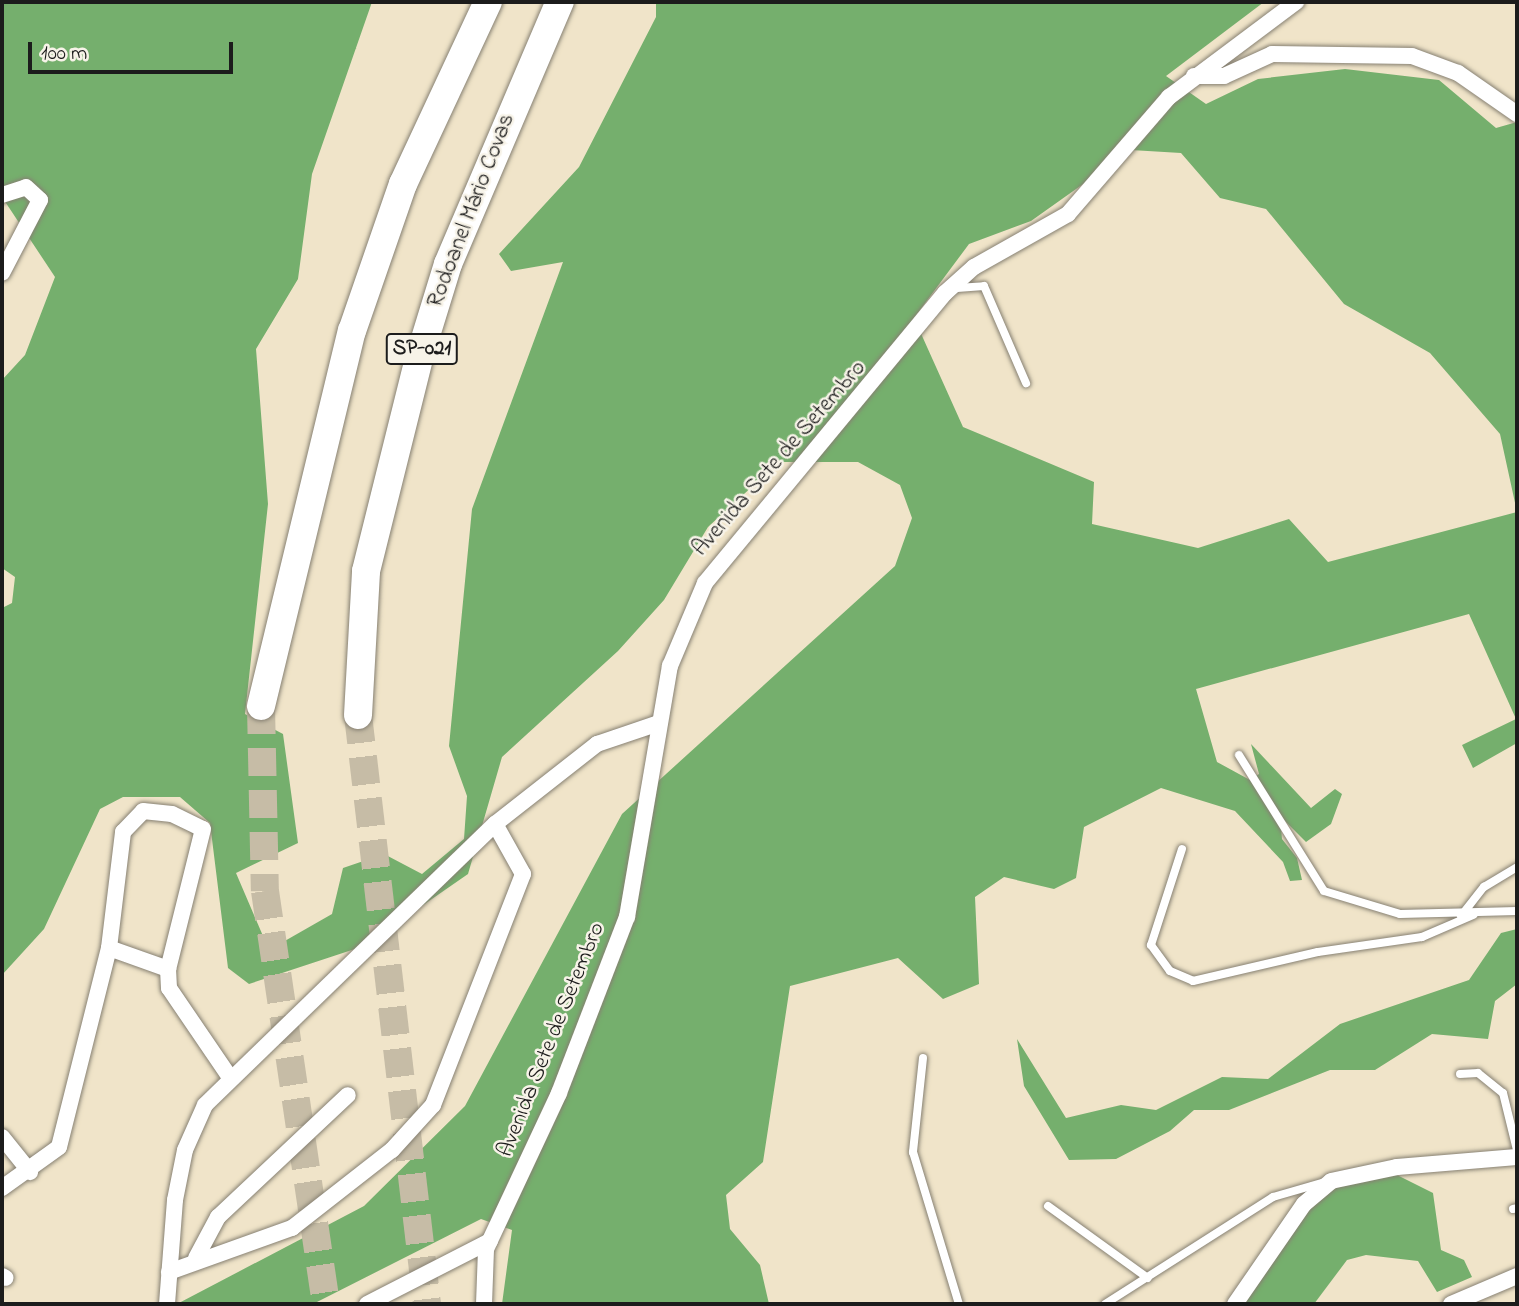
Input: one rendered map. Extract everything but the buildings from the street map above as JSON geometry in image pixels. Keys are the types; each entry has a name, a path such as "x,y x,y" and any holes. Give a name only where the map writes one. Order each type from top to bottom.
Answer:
{"highway":[{"name":"SP-021","path":"261,706 352,331 403,184 488,2"},
{"name":"Rodoanel Mário Covas","path":"358,715 366,571 420,355 448,264 560,2"}],"street":[{"name":"Avenida Sete de Setembro","path":"484,1304 490,1241 559,1093 627,917 670,666 705,583 945,293 974,267 1068,214 1135,130 1194,76 1296,2"},
{"path":"1194,76 1224,76 1272,54 1412,56 1458,73 1517,114"},
{"path":"2,195 26,187 40,200 2,273"},
{"path":"167,1304 185,1150 205,1105 229,1076 495,824 597,744 659,723"},
{"path":"2,1188 30,1172 59,1147 109,948 123,832 143,811 172,814 203,828 168,969 169,988 229,1076"},
{"path":"169,1272 195,1258 292,1228 392,1150 433,1105 523,874 495,824"},
{"path":"109,948 168,969"},
{"path":"195,1258 218,1217 348,1095"},
{"path":"2,1138 30,1172"},
{"path":"1235,1304 1304,1204 1331,1181 1397,1167 1517,1157"},
{"path":"368,1304 490,1241"},
{"path":"1451,1304 1517,1276"},
{"path":"1481,1304 1490,1288"}],"lane":[{"path":"945,293 984,286 1026,383"},
{"path":"1239,755 1324,891 1373,910 1461,916 1517,911"},
{"path":"1182,849 1151,945 1170,971 1193,981 1329,950 1422,937 1473,915"},
{"path":"1461,916 1484,887 1517,867"},
{"path":"923,1058 913,1152 959,1304"},
{"path":"1460,1074 1478,1073 1503,1093 1517,1150"},
{"path":"1105,1304 1273,1197 1331,1181"},
{"path":"1048,1206 1148,1278"}],"green space":[{"path":"2,2 372,2 312,174 298,279 256,349 268,504 245,714 283,734 298,843 236,873 269,950 332,914 343,868 384,854 422,874 464,839 467,796 449,746 472,509 563,262 511,271 499,254 579,167 656,17 656,2 1264,2 1166,76 1206,104 1258,79 1345,69 1439,80 1496,128 1517,122 1517,512 1517,743 1473,768 1462,745 1516,719 1469,614 1196,689 1217,762 1250,780 1259,774 1251,744 1311,808 1335,789 1342,794 1331,824 1306,842 1280,816 1282,839 1297,858 1302,880 1290,881 1283,862 1235,811 1161,788 1084,827 1076,878 1054,889 1004,877 975,897 979,984 943,999 898,958 790,986 763,1162 726,1195 730,1229 760,1265 769,1304 502,1304 512,1230 481,1219 313,1304 177,1304 364,1206 465,1106 622,814 895,566 912,518 900,485 858,462 779,462 708,527 664,600 618,651 502,757 468,874 364,946 249,984 228,968 210,823 180,797 123,797 100,809 44,929 2,975 2,608 12,603 15,577 2,568 2,380 25,355 55,277 2,197","holes":["1131,150 1181,153 1220,198 1266,209 1344,304 1430,353 1500,434 1517,512 1328,562 1289,519 1198,548 1092,524 1094,482 963,427 914,318 969,244 1031,221"]},
{"path":"1517,929 1517,984 1495,1001 1488,1039 1432,1034 1375,1070 1330,1070 1229,1110 1194,1110 1170,1131 1116,1159 1069,1160 1024,1086 1017,1039 1066,1118 1121,1105 1156,1110 1222,1077 1268,1079 1340,1024 1469,980 1501,933"},
{"path":"1395,1174 1433,1193 1441,1250 1464,1260 1472,1277 1437,1292 1418,1261 1366,1255 1347,1260 1314,1304 1242,1304 1312,1201 1342,1185"}],"tunnel":[{"path":"261,706 265,891 326,1304"},
{"path":"358,715 427,1304"}]}
